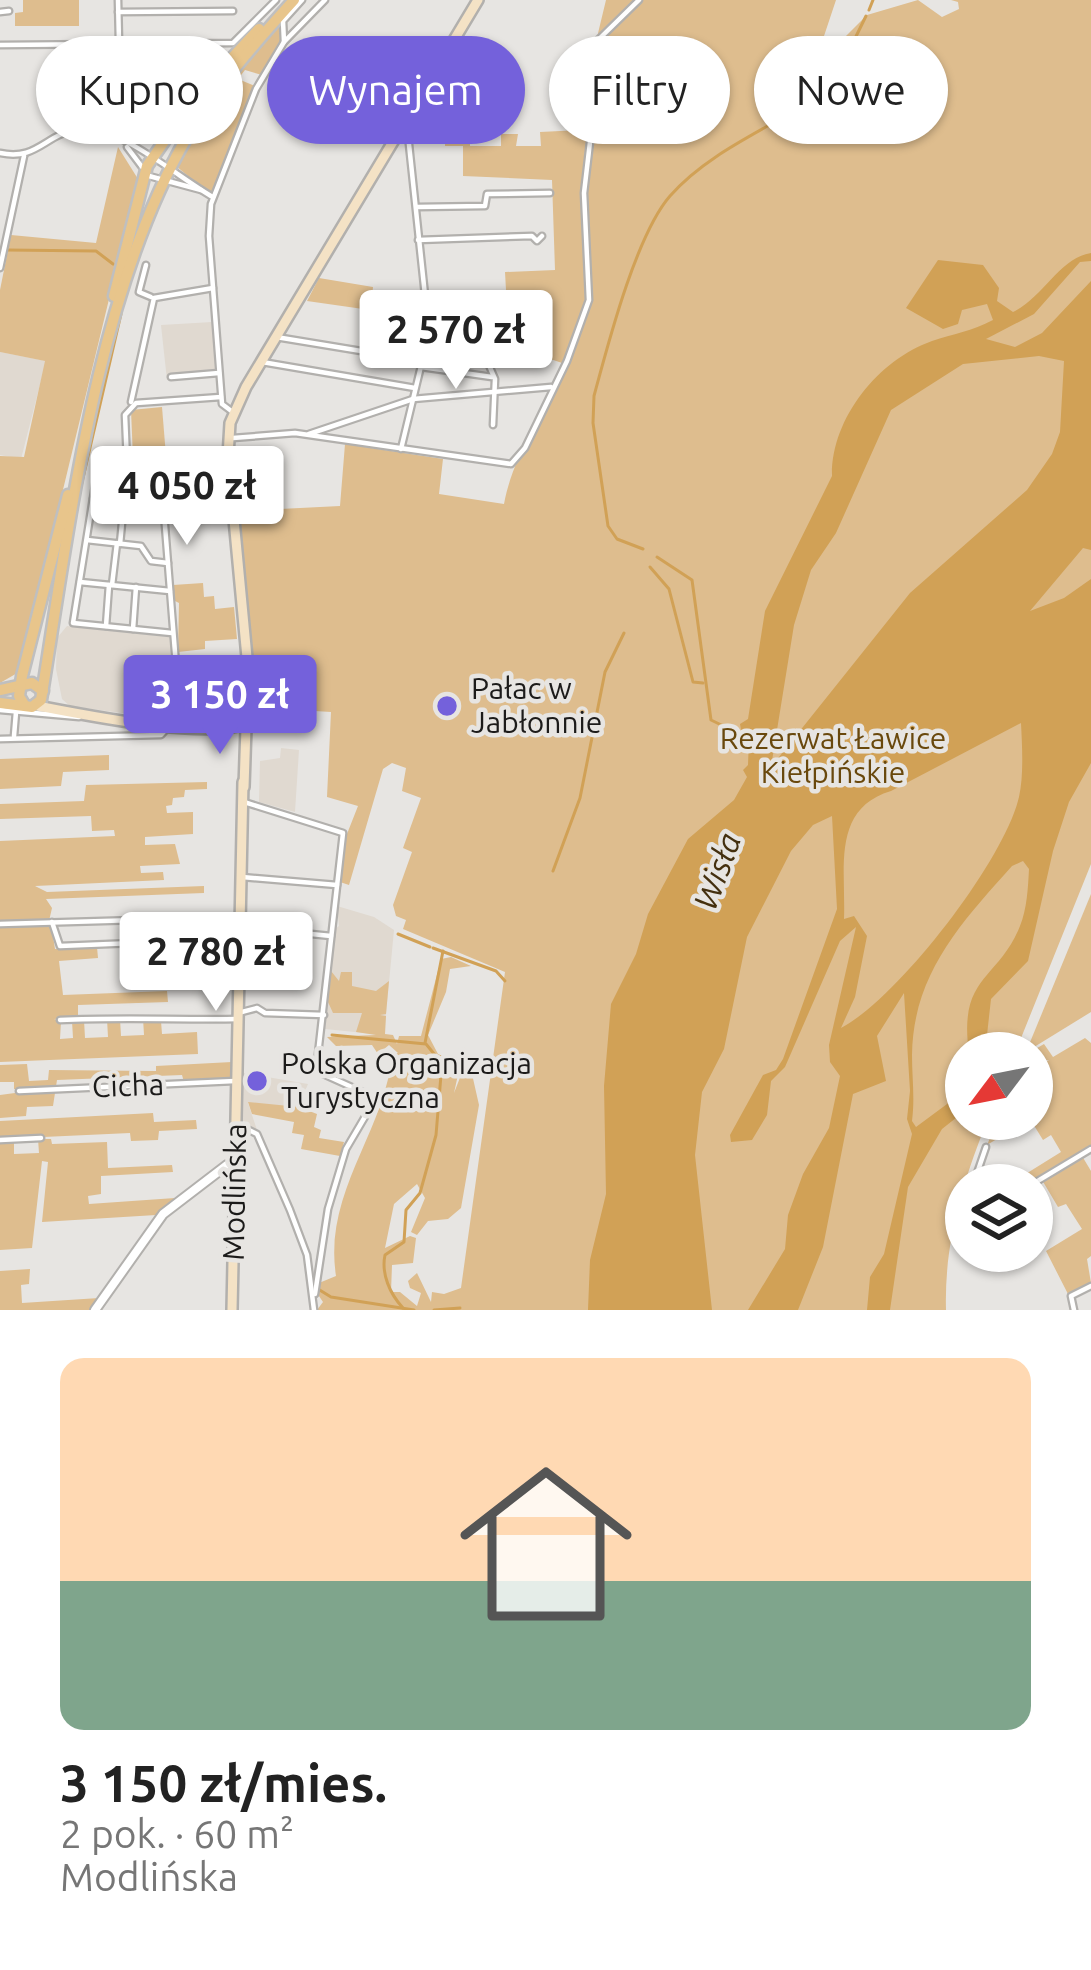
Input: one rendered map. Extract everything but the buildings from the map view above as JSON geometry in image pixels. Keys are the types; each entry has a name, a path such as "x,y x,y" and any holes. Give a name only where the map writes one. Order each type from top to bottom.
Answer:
{"main road":[{"path":"26,708 43,691 74,500 134,252 163,182 214,94 294,0"},
{"path":"26,708 20,685 144,173 193,100 294,0"},
{"name":"Modlińska","path":"457,36 478,0"},
{"name":"Modlińska","path":"232,1310 245,652 227,439 234,413 276,337 392,144"},
{"path":"0,690 32,683 59,707 85,717"},
{"path":"0,706 172,728 245,723"}],"street":[{"path":"118,0 119,36"},
{"path":"243,37 276,0"},
{"path":"284,36 284,21 294,0"},
{"path":"290,36 325,0"},
{"path":"227,439 309,434 512,464 525,448 567,361 589,300 586,166 596,46 639,1"},
{"path":"0,12 9,11"},
{"path":"118,12 233,11"},
{"path":"0,45 36,45"},
{"path":"234,413 223,406 221,397 208,221 240,123 267,73"},
{"path":"0,153 21,158 50,144"},
{"path":"125,144 144,173"},
{"path":"125,144 144,173 201,190"},
{"path":"401,448 429,327 409,144"},
{"path":"0,268 21,158"},
{"path":"144,173 171,168 213,197"},
{"path":"415,207 485,206 487,194 550,194"},
{"path":"418,240 532,236"},
{"path":"146,265 139,292 154,298"},
{"path":"0,740 172,728 179,703 160,505 146,473 127,462 125,415 132,404 154,298 213,288"},
{"path":"276,337 494,378"},
{"path":"493,425 494,378 481,346 501,341"},
{"path":"262,362 415,388"},
{"path":"170,377 219,373"},
{"path":"309,434 412,399 551,387"},
{"path":"132,404 221,397"},
{"path":"98,467 73,622 172,633"},
{"path":"106,626 130,472"},
{"path":"93,499 160,505"},
{"path":"86,540 141,546 152,561 151,576"},
{"path":"152,561 168,563"},
{"path":"78,582 170,591"},
{"path":"133,629 136,587"},
{"path":"14,739 26,708 85,717"},
{"path":"244,802 343,833 318,1070 376,1098 346,1149 328,1209 314,1310"},
{"path":"242,877 337,885"},
{"path":"52,922 60,946 160,942"},
{"path":"0,924 241,922 333,937"},
{"path":"60,1020 142,1016 170,1022 238,1016 257,1008 264,1013 324,1015"},
{"name":"Cicha","path":"19,1091 237,1080"},
{"path":"236,1124 257,1134 300,1234 315,1294"},
{"path":"0,1140 41,1138"},
{"path":"980,1164 986,1147"},
{"path":"1053,1172 1091,1149"},
{"path":"95,1310 163,1214 227,1166 235,1165"},
{"path":"1074,1310 1070,1298 1091,1286"}],"shaded area":[{"path":"212,322 216,370 167,380 161,325"},
{"path":"0,352 46,361 21,459 0,455"},
{"path":"67,626 170,637 171,714 151,717 70,706 62,699 56,669 57,638"},
{"path":"281,748 299,750 295,812 259,802 260,761 280,758"},
{"path":"337,906 374,917 394,930 384,1035 325,1029 339,926"},
{"path":"243,1073 308,1084 298,1108 248,1103 257,1130 242,1120"}],"green space":[{"path":"23,0 79,0 79,26 15,26 15,13 23,12"},
{"name":"Rezerwat Ławice Kiełpińskie","path":"606,0 836,0 824,36 754,36 754,144 948,144 948,36 846,36 867,15 918,0 942,17 959,9 958,2 951,0 1091,0 1091,864 1023,1032 945,1032 945,1140 980,1140 971,1164 945,1164 946,1310 317,1310 323,1302 317,1293 319,1283 336,1276 334,1246 346,1189 378,1110 392,1055 398,1053 389,1045 378,1054 372,1045 336,1046 327,1037 376,1035 356,1032 362,1013 333,1013 328,1002 331,971 339,981 341,972 352,972 352,986 376,991 389,981 386,1014 380,1015 386,1016 385,1034 393,1035 397,1044 399,1036 421,1036 441,959 451,957 471,966 450,969 428,1035 438,1054 459,1070 454,1093 463,1070 472,1074 479,1105 461,1208 448,1219 428,1221 417,1235 411,1232 425,1198 417,1184 394,1204 385,1248 410,1236 416,1238 413,1263 392,1265 391,1292 400,1292 417,1306 421,1293 410,1288 408,1281 417,1273 431,1302 432,1292 444,1294 461,1288 505,972 403,929 406,920 396,916 393,905 412,852 403,848 421,798 402,791 406,768 392,763 383,769 349,885 340,882 345,839 358,806 327,797 331,712 252,707 240,511 340,506 345,444 443,459 439,494 504,504 521,452 563,370 562,363 536,354 530,342 502,342 502,325 524,324 531,301 520,300 520,290 506,290 505,272 555,270 552,180 463,176 463,146 445,144 541,146 540,132 549,132 549,144 730,144 730,36 597,36"},
{"path":"267,37 267,66 262,75 243,73"},
{"path":"243,81 255,86 243,116"},
{"path":"188,144 232,144 213,191 206,191 176,166"},
{"path":"118,147 138,179 19,672 0,683 0,456 24,457 45,361 0,352 0,290 11,235 96,243"},
{"path":"319,278 373,287 372,297 423,305 426,318 307,301"},
{"path":"162,407 166,456 133,458 131,410"},
{"path":"203,583 204,597 214,596 215,609 234,607 237,639 205,641 205,649 178,652 179,603 173,585"},
{"path":"109,755 109,770 63,772 61,786 0,789 0,759"},
{"path":"207,782 207,789 185,790 184,797 173,798 172,805 166,806 167,813 193,812 193,834 145,837 145,845 175,844 180,864 140,866 141,873 163,872 164,880 35,886 47,892 204,886 204,893 46,899 52,908 49,921 0,923 0,841 115,836 114,830 92,831 91,816 0,819 0,804 84,801 86,785"},
{"path":"1091,894 1091,1012 1053,1035 1034,1032"},
{"path":"51,924 55,949 97,947 98,958 59,961 63,995 167,991 168,1002 78,1005 78,1017 54,1019 61,1021 60,1039 73,1038 72,1021 84,1020 85,1038 108,1037 107,1019 120,1019 121,1036 144,1035 143,1018 161,1021 162,1034 197,1032 198,1054 0,1062 0,927"},
{"path":"1085,1038 1091,1043 1091,1147 1053,1170 1053,1164 1042,1164 1061,1152 1053,1138 1053,1057"},
{"path":"232,1062 232,1080 184,1082 182,1075 57,1080 53,1106 27,1107 26,1116 0,1118 0,1095 52,1088 14,1089 14,1082 0,1082 0,1065 27,1064 29,1081 48,1080 49,1070 156,1071 156,1066"},
{"path":"248,1102 299,1107 317,1114 314,1127 321,1130 319,1138 344,1142 340,1156 301,1149 304,1135 292,1133 294,1122 252,1114"},
{"path":"153,1113 154,1122 196,1120 197,1129 159,1131 158,1140 131,1141 130,1133 0,1139 0,1121"},
{"path":"38,1139 51,1139 52,1144 107,1142 108,1168 172,1165 173,1172 101,1176 101,1194 88,1196 89,1204 175,1198 156,1215 42,1222 48,1162 42,1161 32,1248 0,1250 0,1141 14,1141 14,1154 39,1153"},
{"path":"1082,1156 1091,1171 1091,1256 1087,1259 1091,1283 1068,1294 1053,1265 1053,1247 1082,1229 1066,1204 1058,1207 1053,1199 1053,1173"},
{"path":"30,1269 29,1284 21,1285 22,1303 99,1298 90,1310 0,1310 0,1271"}],"water":[{"name":"Wisła","path":"1091,253 1091,261 1080,262 1034,314 986,339 1015,347 1042,333 1091,281 1091,550 1083,548 1030,611 1064,598 1091,579 1091,763 1069,802 1053,851 1028,961 991,999 987,1032 967,1032 969,1008 1020,926 1029,869 1023,861 1012,866 958,929 921,999 914,1026 912,1121 916,1127 945,1106 945,1127 908,1187 890,1310 867,1310 870,1277 884,1254 912,1134 907,1119 910,1091 904,993 877,1036 886,1081 853,1094 823,1247 798,1310 748,1310 785,1249 788,1215 803,1174 829,1128 840,1076 830,1062 829,1045 856,927 840,941 785,1067 771,1081 767,1115 752,1140 731,1142 730,1135 763,1075 776,1070 783,1059 837,909 832,816 813,825 791,851 747,937 724,1049 702,1092 695,1155 712,1310 588,1310 590,1260 606,1194 604,1086 611,1004 636,954 648,914 688,839 734,800 747,777 743,770 748,765 749,739 742,735 740,724 748,719 765,611 832,476 849,413 893,362 932,341 993,320 987,304 962,310 958,324 943,329 906,308 938,260 983,265 999,288 997,301 1013,312 1070,262","holes":["1039,356 1064,361 1060,432 1052,454 1027,490 910,593 771,767 794,625 811,570 836,533 891,410 963,364","1021,723 1022,770 1009,824 971,890 891,988 841,1028 855,997 867,936 854,916 844,919 846,843 859,812 872,800"]}],"waterway":[{"path":"869,10 873,0"},
{"path":"856,36 866,16"},
{"path":"643,549 617,539 608,526 593,423 594,396 635,263 658,214 686,180 754,134"},
{"path":"7,250 96,251 113,264"},
{"path":"80,491 121,314"},
{"path":"657,557 692,580 711,720 742,735"},
{"path":"650,567 669,589 693,682 703,683"},
{"path":"553,871 580,798 605,672 624,633"},
{"path":"398,934 430,947"},
{"path":"433,948 496,971 505,981"},
{"path":"425,1043 443,951"},
{"path":"332,1035 426,1044 435,1055 482,1070"},
{"path":"403,1308 388,1283 384,1262 385,1255 404,1242 406,1210 420,1193 436,1135 441,1075 435,1055"},
{"path":"318,1289 331,1297 414,1310"},
{"path":"434,1310 460,1308"}],"place":[{"name":"Pałac w Jabłonnie","path":"447,706"},
{"name":"Polska Organizacja Turystyczna","path":"257,1081"}]}
